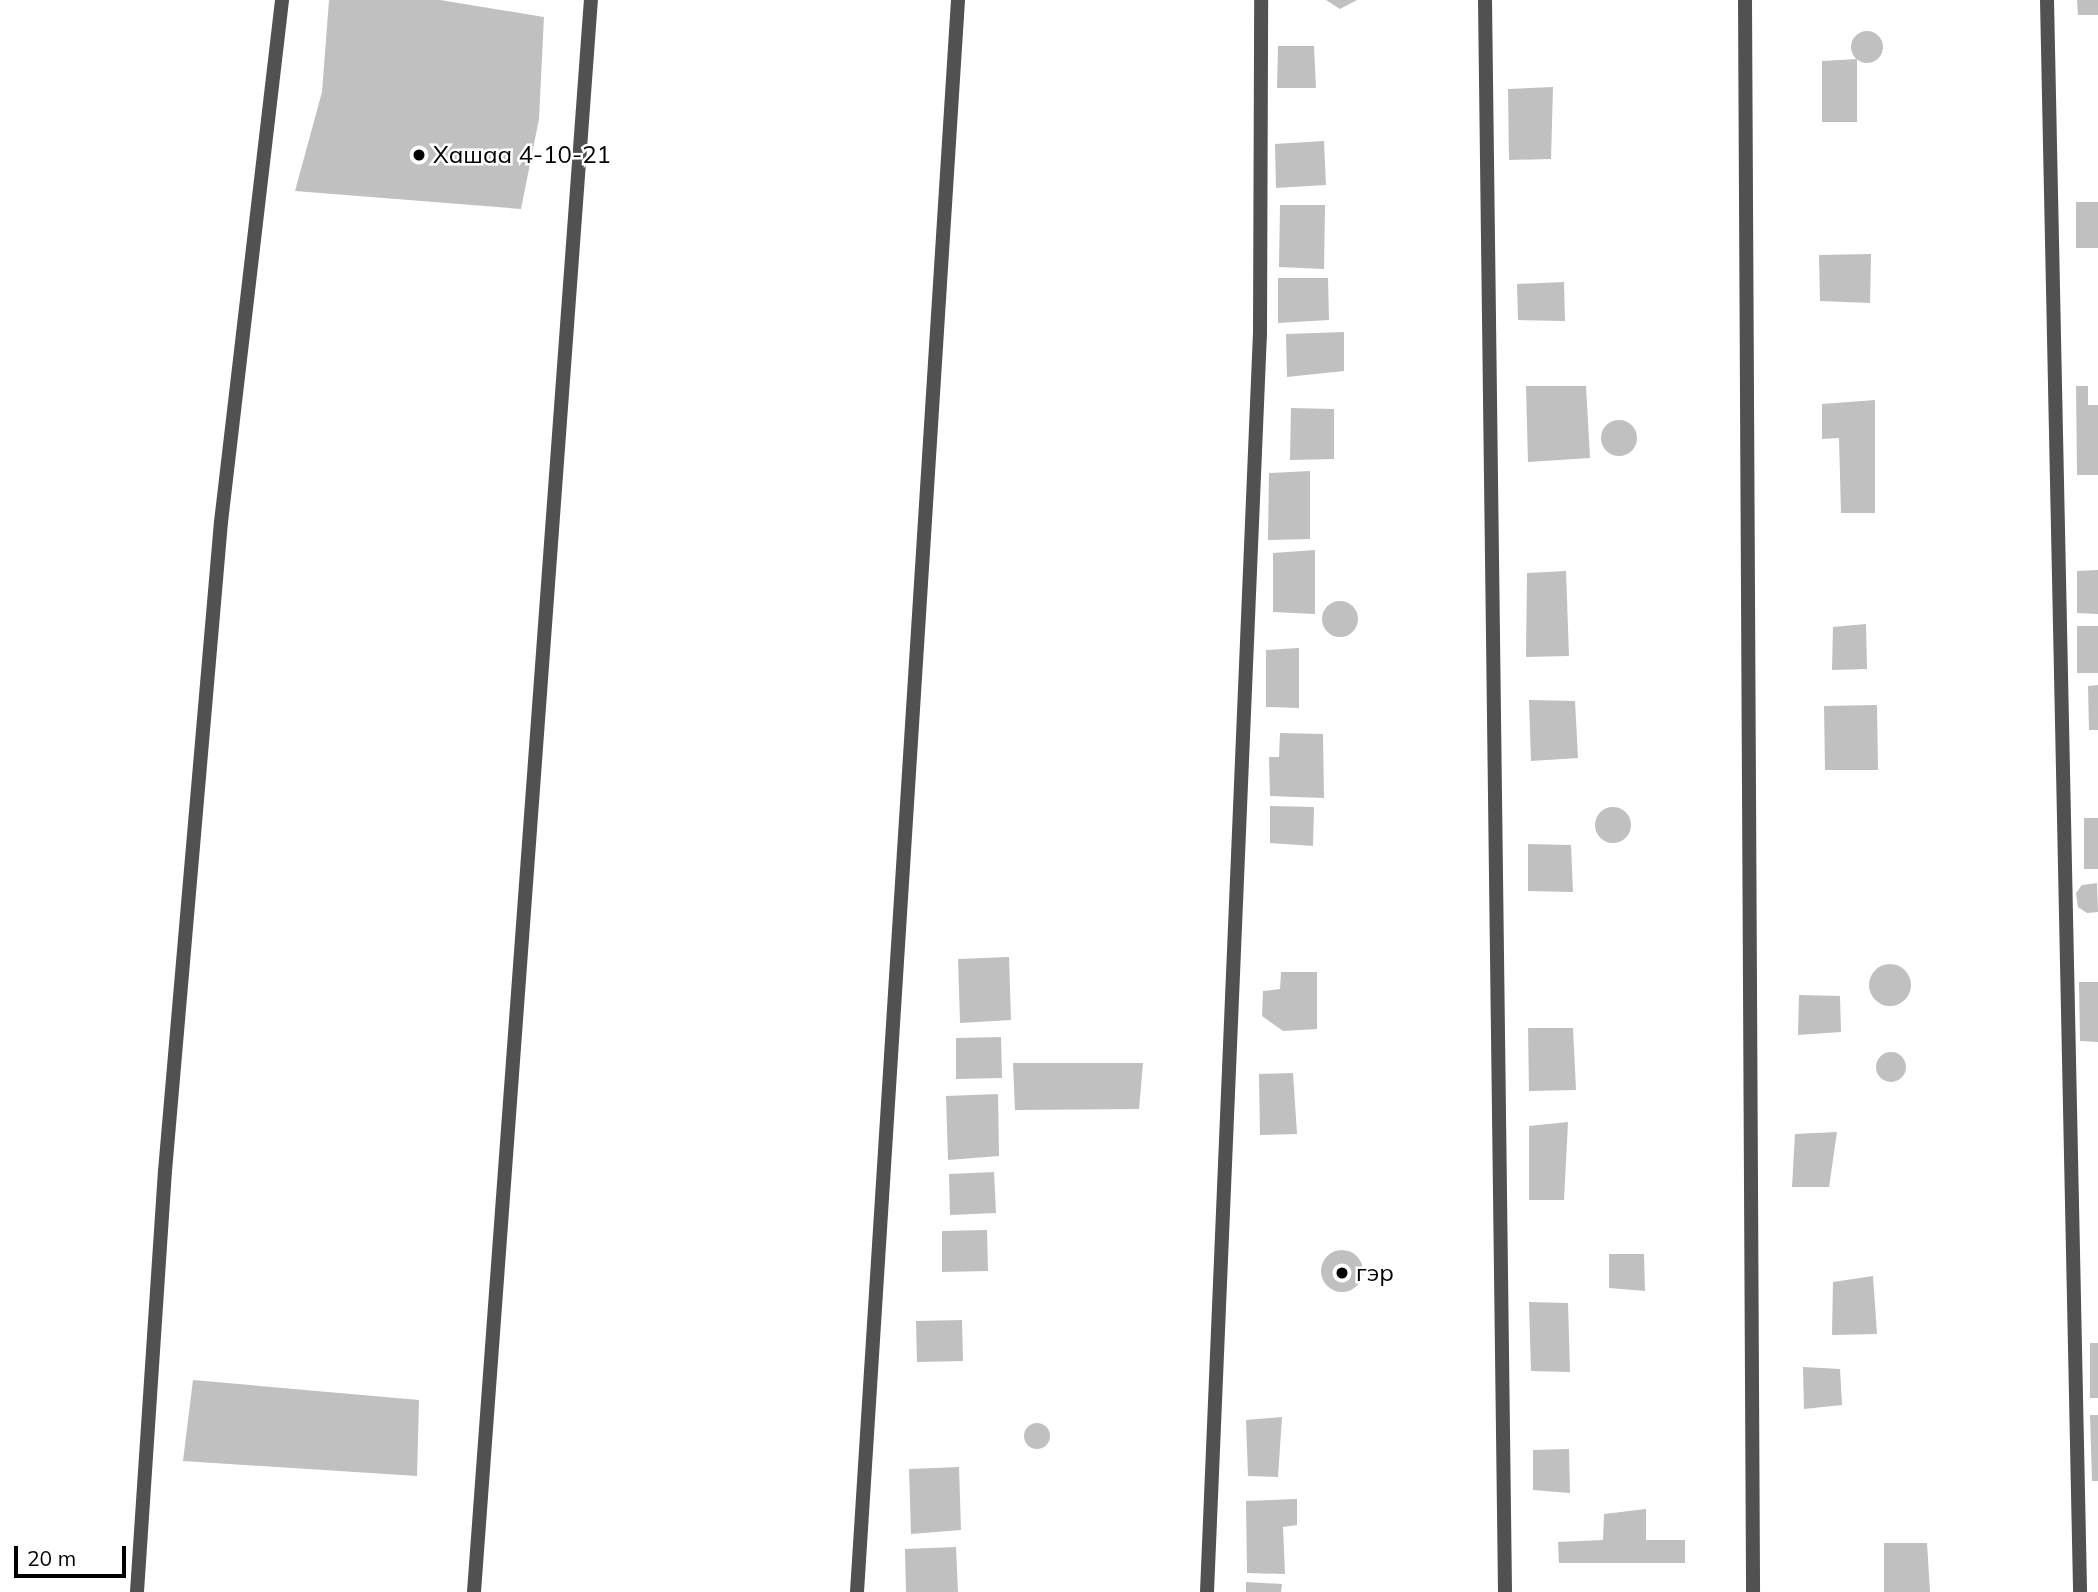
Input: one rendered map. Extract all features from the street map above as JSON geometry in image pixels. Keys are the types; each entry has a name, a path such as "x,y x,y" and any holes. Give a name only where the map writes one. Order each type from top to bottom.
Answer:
{"street":[{"path":"137,1592 165,1171 221,522 282,0"},
{"path":"474,1592 591,0"},
{"path":"857,1592 958,0"},
{"path":"1207,1592 1260,334 1261,0"},
{"path":"1485,0 1505,1592"},
{"path":"1745,0 1753,1592"},
{"path":"2047,0 2080,1592"}],"building":[{"path":"329,0 440,0 544,17 539,119 521,209 295,191 322,92"},
{"path":"1326,0 1357,0 1340,9"},
{"path":"2077,0 2098,0 2098,15 2078,15"},
{"path":"1867,31 1878,36 1883,47 1878,58 1867,63 1856,58 1851,47 1856,36"},
{"path":"1278,46 1314,46 1316,88 1277,88"},
{"path":"1857,59 1857,122 1822,122 1822,61"},
{"path":"1553,87 1551,159 1509,160 1508,89"},
{"path":"1324,141 1326,185 1276,188 1275,144"},
{"path":"2076,202 2098,202 2098,248 2076,248"},
{"path":"1280,205 1325,205 1324,269 1279,267"},
{"path":"1871,254 1870,303 1820,301 1819,255"},
{"path":"1278,278 1328,278 1329,320 1278,323"},
{"path":"1564,282 1565,321 1518,320 1517,284"},
{"path":"1344,332 1344,371 1287,377 1286,334"},
{"path":"1526,386 1586,386 1590,458 1528,462"},
{"path":"2076,386 2088,386 2088,405 2098,405 2098,475 2077,475"},
{"path":"1875,400 1875,513 1841,513 1839,438 1822,439 1822,404"},
{"path":"1291,408 1334,409 1334,459 1290,460"},
{"path":"1619,420 1632,425 1637,438 1632,451 1619,456 1606,451 1601,438 1606,425"},
{"path":"1310,471 1310,539 1268,540 1269,473"},
{"path":"1315,550 1315,614 1273,612 1273,553"},
{"path":"2098,570 2098,614 2077,613 2077,571"},
{"path":"1566,571 1569,656 1526,657 1527,573"},
{"path":"1340,601 1353,606 1358,619 1353,632 1340,637 1327,632 1322,619 1327,606"},
{"path":"1866,624 1867,669 1832,670 1833,627"},
{"path":"2077,626 2098,626 2098,673 2077,673"},
{"path":"1299,648 1299,708 1266,707 1266,650"},
{"path":"2098,685 2098,730 2089,730 2088,686"},
{"path":"1529,700 1575,701 1578,758 1531,761"},
{"path":"1877,705 1878,770 1825,770 1824,706"},
{"path":"1280,733 1323,734 1324,798 1270,796 1269,757 1279,757"},
{"path":"1270,806 1314,807 1313,846 1270,843"},
{"path":"1613,807 1626,812 1631,825 1626,838 1613,843 1600,838 1595,825 1600,812"},
{"path":"2084,818 2098,818 2098,869 2084,869"},
{"path":"1528,844 1571,845 1573,892 1528,891"},
{"path":"2097,883 2098,912 2087,913 2078,907 2076,893 2082,885"},
{"path":"1009,957 1011,1020 960,1023 958,959"},
{"path":"1890,964 1905,970 1911,985 1905,1000 1890,1006 1875,1000 1869,985 1875,970"},
{"path":"1281,972 1317,972 1317,1029 1283,1031 1262,1016 1263,991 1280,989"},
{"path":"2079,982 2098,982 2098,1042 2080,1041"},
{"path":"1799,995 1840,996 1841,1032 1798,1035"},
{"path":"1528,1028 1573,1028 1576,1090 1529,1091"},
{"path":"1001,1037 1002,1078 956,1079 956,1038"},
{"path":"1891,1052 1897,1053 1905,1061 1905,1073 1897,1081 1891,1082 1885,1081 1877,1073 1876,1067 1877,1061 1885,1053"},
{"path":"1013,1063 1143,1063 1139,1109 1015,1110"},
{"path":"1293,1073 1297,1134 1260,1135 1259,1074"},
{"path":"998,1094 999,1156 948,1160 946,1096"},
{"path":"1568,1122 1564,1200 1529,1200 1529,1126"},
{"path":"1837,1132 1829,1187 1792,1187 1795,1134"},
{"path":"994,1172 996,1213 950,1215 949,1174"},
{"path":"987,1230 988,1271 942,1272 942,1231"},
{"name":"гэр","path":"1342,1250 1357,1256 1363,1271 1357,1286 1342,1292 1327,1286 1321,1271 1327,1256"},
{"path":"1609,1254 1644,1254 1645,1291 1609,1288"},
{"path":"1873,1276 1877,1334 1832,1335 1833,1282"},
{"path":"1529,1302 1568,1303 1570,1372 1531,1371"},
{"path":"962,1320 963,1361 917,1362 916,1321"},
{"path":"2090,1343 2098,1343 2098,1398 2090,1398"},
{"path":"1803,1367 1840,1369 1842,1405 1804,1409"},
{"path":"193,1380 419,1400 417,1476 183,1461"},
{"path":"2090,1415 2098,1415 2098,1481 2092,1481"},
{"path":"1282,1417 1278,1477 1248,1476 1246,1420"},
{"path":"1037,1423 1046,1427 1050,1436 1046,1445 1037,1449 1028,1445 1024,1436 1028,1427"},
{"path":"1569,1449 1570,1493 1533,1490 1533,1450"},
{"path":"959,1467 961,1530 911,1534 909,1469"},
{"path":"1297,1499 1297,1525 1283,1527 1285,1574 1247,1573 1246,1501"},
{"path":"1646,1509 1646,1540 1685,1540 1685,1563 1559,1563 1558,1542 1603,1540 1604,1514"},
{"path":"1884,1543 1927,1543 1930,1592 1884,1592"},
{"path":"956,1547 958,1592 906,1592 905,1549"},
{"path":"1246,1582 1282,1584 1281,1592 1246,1592"}],"place":[{"name":"Хашаа 4-10-21","path":"419,155"},
{"name":"гэр","path":"1342,1273"}]}
